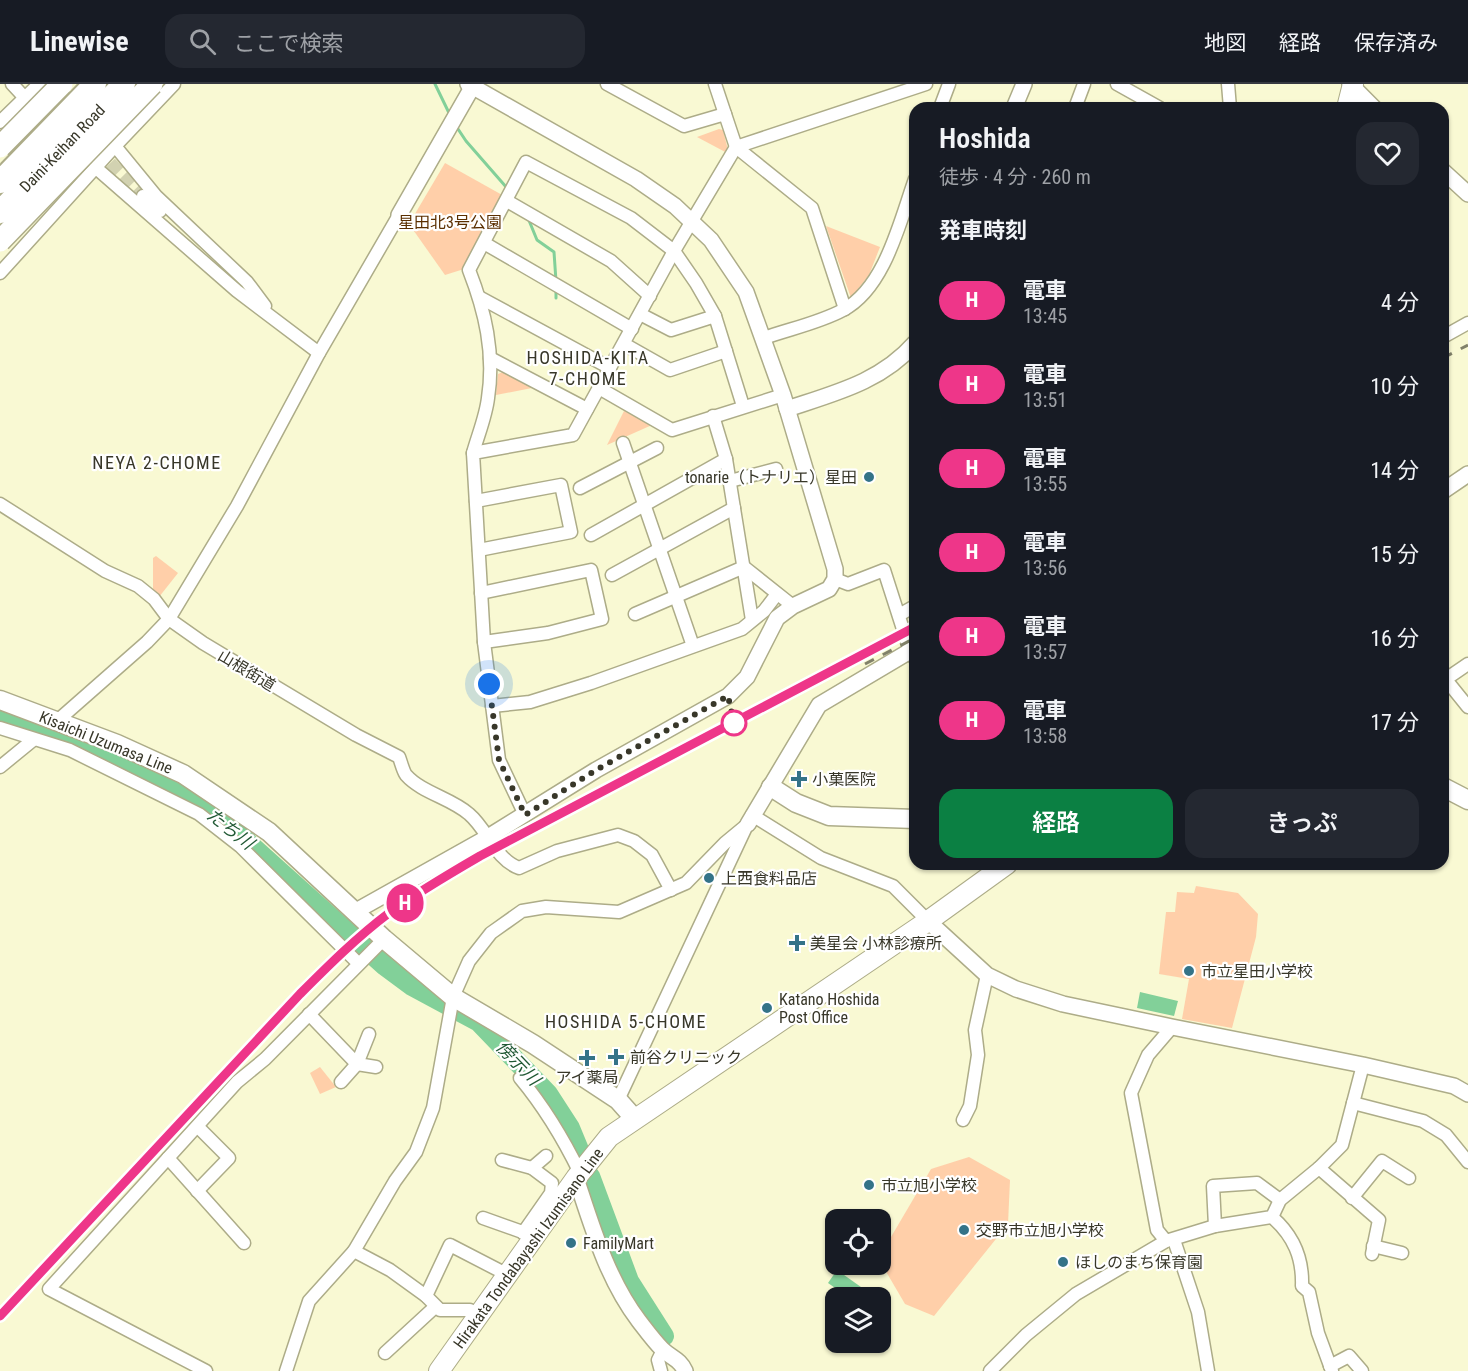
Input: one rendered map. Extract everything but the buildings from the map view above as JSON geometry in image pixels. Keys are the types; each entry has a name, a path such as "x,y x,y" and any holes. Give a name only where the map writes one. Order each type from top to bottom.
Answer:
{"highway":[{"path":"0,147 62,84"},
{"name":"Daini-Keihan Road","path":"0,182 91,99 124,84"},
{"path":"0,241 152,84"},
{"path":"0,171 91,99"},
{"path":"0,230 20,210 91,99"},
{"name":"Daini-Keihan Road","path":"0,212 91,99"}],"main road":[{"path":"1348,102 1352,85"},
{"name":"Kisaichi Uzumasa Line","path":"0,700 117,744 183,774 269,832 356,911 381,941 451,1004 533,1044 618,1100 634,1118"},
{"path":"771,787 796,803 829,816 909,819"},
{"path":"1449,790 1468,800"},
{"name":"Hirakata Tondabayashi Izumisano Line","path":"439,1371 508,1275 529,1235 609,1137 928,921 999,870"}],"street":[{"path":"12,84 25,98"},
{"path":"0,122 39,84"},
{"path":"0,273 95,167 174,84"},
{"path":"607,84 684,126 725,114"},
{"path":"473,453 573,435 674,251 736,147 926,84"},
{"path":"942,102 949,84"},
{"path":"1016,102 1024,84"},
{"path":"1077,102 1084,84"},
{"path":"1117,84 1149,102"},
{"path":"1228,84 1230,102"},
{"path":"56,722 169,620 237,506 319,353 471,85 636,179 675,206 711,240 746,292 785,402 835,569 835,579 829,588 793,606 777,618 747,677 728,696 596,770 488,837 356,911"},
{"path":"718,85 736,147 812,208 845,309"},
{"path":"1352,85 1368,102"},
{"path":"115,146 156,196 247,282 271,315"},
{"path":"525,815 499,760 484,642 473,453 488,399 490,345 479,297 469,270 526,162 631,218 674,251 715,316 743,406"},
{"path":"95,167 237,291 319,353"},
{"path":"1449,177 1468,194"},
{"path":"143,196 271,315"},
{"path":"507,201 611,261 650,296"},
{"path":"764,338 845,309 862,297 880,273 909,205"},
{"path":"484,243 632,329"},
{"path":"479,297 610,368"},
{"path":"640,314 671,330 715,316"},
{"path":"1449,334 1468,323"},
{"path":"624,344 670,370 726,351"},
{"path":"599,388 672,430 743,406 785,402 874,378 909,350"},
{"path":"490,358 587,409"},
{"path":"713,416 726,459 752,620"},
{"path":"623,442 693,646"},
{"path":"580,488 657,448"},
{"path":"591,535 726,459"},
{"path":"730,481 776,469"},
{"path":"1449,487 1468,474"},
{"path":"476,501 561,485 571,532 479,550"},
{"name":"山根街道","path":"0,504 105,571 138,586 154,599 169,620 203,643 356,735 399,757 405,774 426,788 458,804 475,819 508,863 519,868 557,851 618,835 634,841 652,855 671,890"},
{"path":"612,575 734,508"},
{"path":"744,567 793,606"},
{"path":"635,614 744,567"},
{"path":"481,593 591,570 602,620 548,633 484,642"},
{"path":"835,579 848,584 884,570 909,642"},
{"path":"492,706 530,702 591,683 742,629 764,611 777,594"},
{"path":"899,615 909,609"},
{"path":"618,1100 750,820 819,705 909,655"},
{"path":"1449,674 1468,664"},
{"path":"1449,683 1468,706"},
{"path":"0,728 70,750 199,814 240,846 362,960"},
{"path":"0,767 33,740"},
{"path":"286,1371 309,1301 354,1251 395,1181 416,1152 433,1108 451,1004 469,961 491,933 522,911 546,907 619,912 671,890 686,883 750,820"},
{"path":"750,820 821,858 893,886 987,975 1016,989 1064,1004 1172,1028 1363,1065 1454,1086 1468,1094"},
{"path":"206,1371 49,1289 237,1082 265,1059 381,941"},
{"path":"963,1120 970,1106 978,1055 975,1030 987,975"},
{"path":"309,1014 357,1064 376,1068"},
{"path":"1172,1028 1148,1055 1131,1093 1157,1230 1170,1241 1198,1312 1208,1371"},
{"path":"340,1082 357,1064 369,1034"},
{"path":"1272,1217 1280,1200 1319,1168 1342,1145 1363,1065"},
{"path":"520,1078 543,1105 552,1129 578,1175 596,1237 623,1297 638,1320 663,1350 681,1362 685,1371"},
{"path":"1353,1103 1423,1121 1446,1135 1468,1162"},
{"path":"197,1191 229,1158 198,1127"},
{"path":"532,1168 546,1156"},
{"path":"168,1158 244,1243"},
{"path":"483,1218 529,1235 551,1193 552,1183 532,1168 502,1160"},
{"path":"1352,1198 1383,1161 1409,1178"},
{"path":"1319,1168 1384,1223 1372,1250 1402,1253"},
{"path":"1215,1226 1210,1186 1257,1183 1280,1200"},
{"path":"990,1371 1026,1335 1076,1294 1170,1241 1215,1226 1272,1217"},
{"path":"1272,1217 1296,1248 1303,1267 1302,1286 1309,1292 1316,1325 1331,1368 1349,1356 1362,1371"},
{"path":"426,1296 450,1245 508,1275"},
{"path":"354,1251 390,1270 426,1296 440,1310 470,1310 479,1315"},
{"path":"385,1353 407,1339 435,1307"},
{"path":"661,1371 658,1360 663,1350"}],"green space":[{"path":"719,129 723,130 729,154 697,137"},
{"name":"星田北3号公園","path":"445,163 504,196 464,269 445,275 409,224"},
{"path":"826,226 880,247 869,275 851,298"},
{"path":"503,372 532,388 496,395 498,374"},
{"path":"624,411 652,425 607,445"},
{"path":"156,556 178,573 159,597 153,593 153,558"},
{"path":"1196,886 1238,893 1258,914 1256,937 1232,1028 1182,1019 1189,979 1159,974 1166,912 1175,912 1177,892 1194,893"},
{"path":"320,1067 336,1087 320,1094 310,1073"},
{"path":"969,1157 1010,1180 1008,1224 934,1316 905,1304 888,1275 891,1275 891,1237 931,1169"}],"shaded area":[{"path":"1140,992 1178,1001 1174,1016 1137,1008"},
{"path":"834,1275 844,1275 861,1287 834,1287 828,1283"}],"waterway":[{"path":"435,84 450,115"},
{"path":"456,126 466,141 507,188"},
{"path":"528,218 537,240 554,252 556,281"},
{"path":"556,288 556,298"},
{"name":"たち川","path":"0,715 56,735 123,765 199,805 235,831 385,966 412,986 479,1022 548,1094 570,1128 582,1157"},
{"name":"傍示川","path":"590,1176 629,1281 664,1336"}],"tunnel":[{"path":"98,150 143,196"}],"railway":[{"path":"1449,355 1468,345"},
{"path":"0,1316 300,994 377,922 422,890 480,856 909,630"},
{"path":"865,664 909,641"}],"train":[{"name":"H","path":"0,1316 300,994 348,947 389,914 432,883 480,856 909,630"}],"place":[{"name":"tonarie（トナリエ）星田","path":"869,477"},
{"name":"小菓医院","path":"799,779"},
{"name":"上西食料品店","path":"709,878"},
{"name":"美星会 小林診療所","path":"797,943"},
{"name":"市立星田小学校","path":"1189,971"},
{"name":"Katano Hoshida Post Office","path":"767,1008"},
{"name":"前谷クリニック","path":"616,1057"},
{"name":"アイ薬局","path":"587,1058"},
{"name":"市立旭小学校","path":"869,1185"},
{"name":"交野市立旭小学校","path":"964,1230"},
{"name":"FamilyMart","path":"571,1243"},
{"name":"ほしのまち保育園","path":"1063,1262"}],"district":[{"name":"HOSHIDA-KITA 7-CHOME","path":"588,368"},
{"name":"NEYA 2-CHOME","path":"157,463"},
{"name":"HOSHIDA 5-CHOME","path":"626,1022"}],"route":[{"path":"489,684 499,760 525,815 596,770 728,696 734,723"}]}
